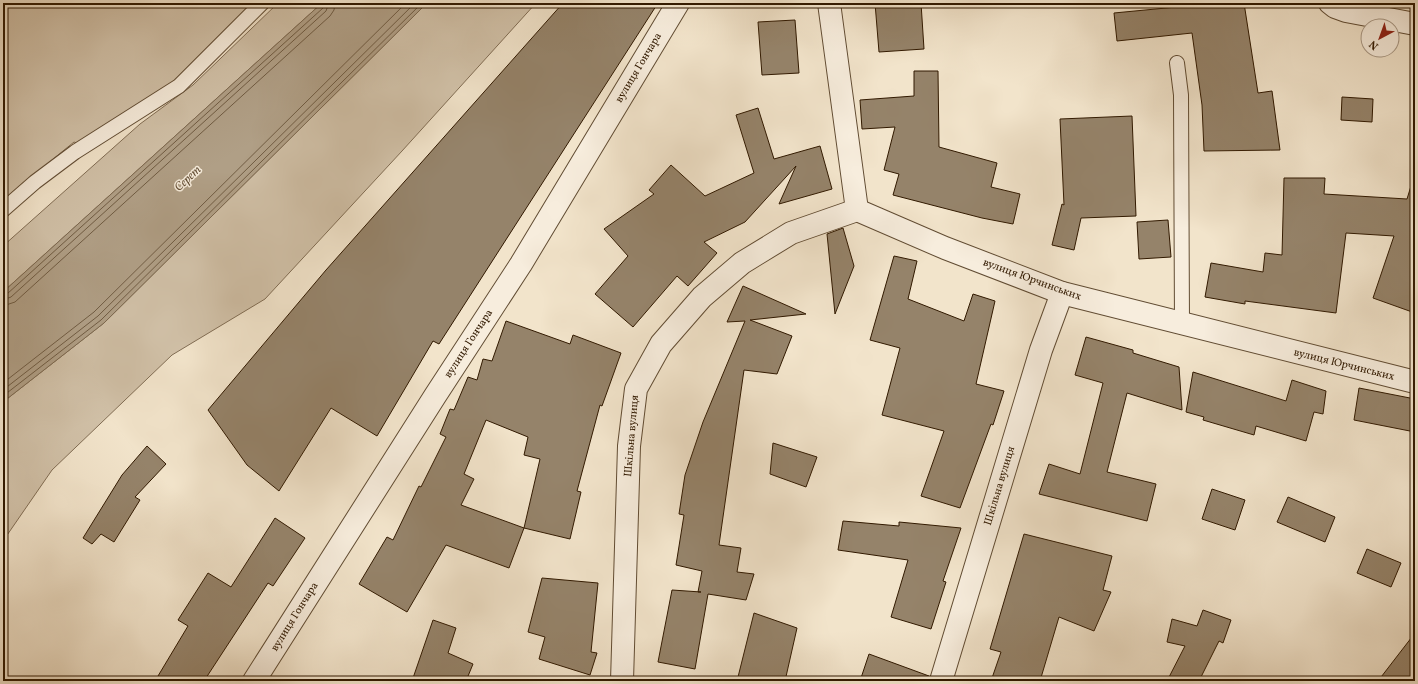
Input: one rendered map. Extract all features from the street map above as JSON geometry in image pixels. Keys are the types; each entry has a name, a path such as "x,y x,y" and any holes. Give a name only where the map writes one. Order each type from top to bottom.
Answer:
{"street":[{"name":"вулиця Гончара","path":"254,681 435,396 521,264 678,3"},
{"path":"829,3 857,210"},
{"path":"1330,3 1335,7 1346,11 1415,24"},
{"name":"вулиця Юрчинських","path":"857,210 945,248 1062,293 1415,382"},
{"name":"Шкільна вулиця","path":"622,681 629,446 636,389 661,344 702,297 742,263 791,233 857,210"},
{"name":"Шкільна вулиця","path":"941,681 1041,350 1062,293"}],"lane":[{"path":"3,210 35,182 75,152 179,86 262,3"},
{"path":"1177,63 1181,95 1182,324"}],"shaded area":[{"path":"3,3 252,3 175,81 77,143 74,142 3,200"},
{"path":"278,3 322,3 3,292 3,246 140,124 193,85"},
{"path":"427,3 536,3 265,299 172,355 52,470 3,541 3,402 104,323"}],"water":[{"name":"Серет","path":"322,3 427,3 104,323 3,402 3,292"}],"building":[{"path":"563,3 658,3 439,344 433,341 377,436 331,408 279,491 247,465 208,410 326,270"},
{"path":"875,3 921,3 924,49 879,52"},
{"path":"1187,3 1244,3 1258,93 1272,91 1280,150 1204,151 1202,105 1192,33 1117,41 1114,13 1187,6"},
{"path":"795,20 799,73 762,75 758,22"},
{"path":"914,71 938,71 939,147 997,163 991,187 1020,194 1013,224 982,218 893,195 899,174 884,170 895,127 862,129 860,100 914,96"},
{"path":"1342,97 1373,99 1372,122 1341,120"},
{"path":"758,108 774,159 820,146 832,189 779,204 796,166 745,222 704,242 717,253 688,286 677,276 633,327 595,294 628,256 604,229 654,194 649,190 671,165 705,196 754,173 736,115"},
{"path":"1132,116 1136,216 1081,218 1074,250 1052,245 1062,204 1064,205 1060,119"},
{"path":"1284,178 1325,178 1324,194 1407,199 1411,186 1415,187 1415,313 1373,298 1394,236 1346,233 1336,313 1245,301 1245,304 1205,297 1211,263 1263,272 1265,253 1282,255"},
{"path":"1168,220 1171,257 1139,259 1137,222"},
{"path":"843,228 854,266 835,314 827,234"},
{"path":"894,256 917,261 908,299 964,321 973,294 995,301 976,384 1004,391 993,425 991,424 960,508 921,496 944,431 882,415 900,348 870,340"},
{"path":"743,286 806,314 750,320 792,336 777,374 744,370 719,545 741,548 737,572 754,574 746,600 708,594 695,669 658,662 672,590 698,592 702,571 676,565 684,515 679,514 685,475 703,422 745,321 727,322"},
{"path":"506,321 570,344 573,335 621,353 602,406 600,405 577,491 581,492 570,539 524,528 509,568 446,545 407,612 359,584 387,537 393,540 419,486 421,487 446,437 440,434 450,409 454,410 468,377 477,380 483,359 492,361","holes":["486,420 528,437 524,455 540,459 524,528 461,505 474,479 464,474"]},
{"path":"1086,337 1133,350 1133,353 1179,367 1182,410 1127,393 1107,472 1156,484 1147,521 1039,494 1049,464 1080,474 1103,383 1075,375"},
{"path":"1193,372 1286,401 1292,380 1326,391 1323,414 1314,412 1306,441 1256,426 1254,435 1203,420 1204,417 1186,412"},
{"path":"1359,388 1415,399 1415,432 1354,420"},
{"path":"773,443 817,457 806,487 770,474"},
{"path":"147,446 166,464 135,497 140,500 114,542 101,534 92,544 83,538 122,475"},
{"path":"1212,489 1245,500 1235,530 1202,519"},
{"path":"1288,497 1335,517 1325,542 1277,522"},
{"path":"275,518 305,538 273,586 268,583 204,681 155,681 188,626 178,620 208,573 231,587"},
{"path":"843,521 899,526 899,522 961,528 943,581 946,582 931,629 891,617 908,560 838,550"},
{"path":"1024,534 1112,556 1103,590 1111,592 1094,631 1059,617 1040,681 991,681 1001,652 990,649"},
{"path":"1367,549 1401,563 1391,587 1357,573"},
{"path":"542,578 598,583 591,652 597,653 590,675 539,659 545,637 528,632"},
{"path":"1203,610 1231,620 1223,643 1219,641 1199,681 1167,681 1185,646 1167,642 1172,619 1197,626"},
{"path":"754,613 797,628 785,681 737,681"},
{"path":"433,620 456,628 448,653 473,664 466,681 412,681"},
{"path":"1415,633 1415,681 1378,681"},
{"path":"869,654 929,676 929,681 860,681"}]}
